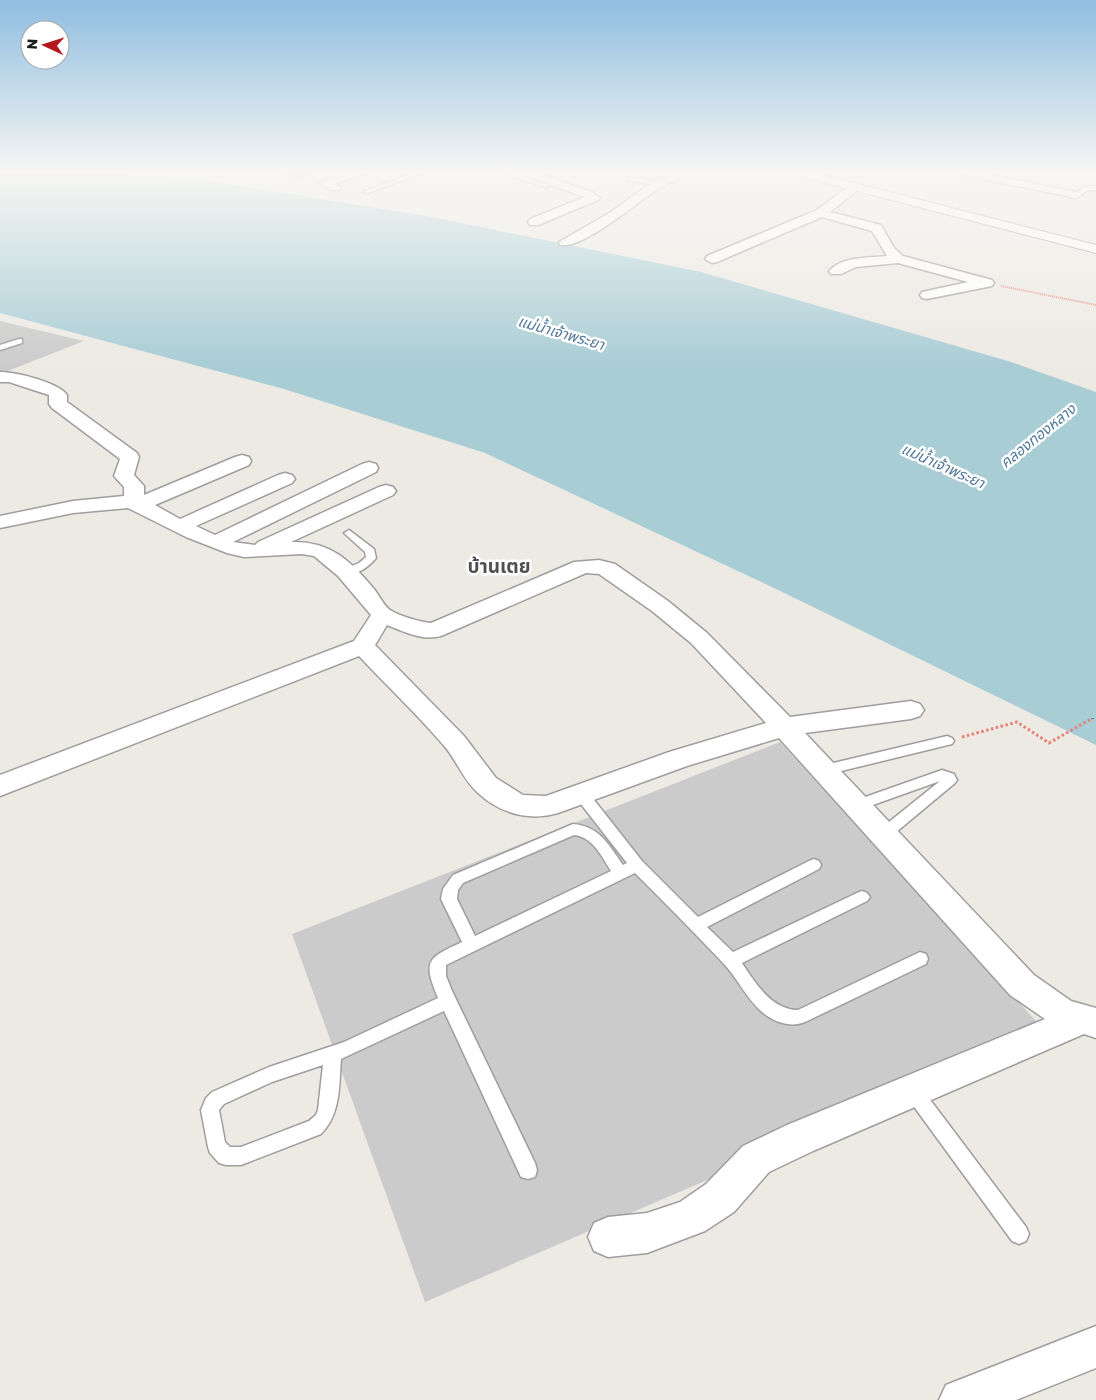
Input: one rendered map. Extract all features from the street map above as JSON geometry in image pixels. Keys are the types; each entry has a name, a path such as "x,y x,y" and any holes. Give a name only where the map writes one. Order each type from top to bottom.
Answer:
{"street":[{"path":"565,242 575,236"},
{"path":"712,258 764,236"},
{"path":"882,236 898,259"},
{"path":"1048,236 1096,249"},
{"path":"836,271 853,263 898,259 987,282"},
{"path":"927,295 987,282"},
{"path":"0,377 10,377 54,391 59,395 58,404 130,457 124,476 134,486 136,504"},
{"path":"136,504 242,461"},
{"path":"216,542 369,468"},
{"path":"180,526 285,479"},
{"path":"253,552 386,491"},
{"path":"0,522 73,507 111,502 136,504 235,550 253,552 308,549 320,551 370,598 382,616 418,629 433,631 582,567 599,566 638,590 699,638 951,905 1022,985 1062,1013 1090,1021"},
{"path":"0,786 363,646 382,616"},
{"path":"363,646 456,742 486,786 515,804 528,807 548,806 687,756 784,727 911,710"},
{"path":"608,1237 646,1234 691,1217 720,1198 756,1159 800,1138 913,1091 1090,1021"},
{"path":"961,1400 1096,1347"}],"lane":[{"path":"0,348 18,341"},
{"path":"345,573 363,565 371,558 370,551 349,533"},
{"path":"825,770 947,741"},
{"path":"856,806 942,775 950,777 950,780 884,834"},
{"path":"582,794 637,865 730,961 748,987 769,1008 784,1016 799,1017 920,959"},
{"path":"471,945 449,899 451,889 458,879 573,829 583,829 595,836 620,873"},
{"path":"528,1170 448,1001 437,975 436,967 440,960 637,865"},
{"path":"696,925 814,865"},
{"path":"730,961 862,897"},
{"path":"333,1054 327,1112 315,1128 241,1156 226,1156 217,1148 210,1110 212,1104 218,1098 269,1075 333,1054 448,1001"},
{"path":"913,1091 1019,1234"}],"path":[{"path":"987,282 1096,305"},
{"path":"947,741 1017,722 1049,743 1091,719"}],"shaded area":[{"path":"0,321 84,341 0,374"},
{"path":"780,742 1047,1033 425,1302 292,934"}],"water":[{"path":"0,236 526,236 701,272 1008,361 1096,392 1096,745 770,586 485,453 284,389 0,313"}],"ferry route":[{"path":"1091,719 1096,718"}],"district":[{"name":"บ้านเตย","path":"499,566"}],"water label":[{"name":"แม่น้ำเจ้าพระยา","path":"561,333"},
{"name":"คลองทองหลาง","path":"1038,436"},
{"name":"แม่น้ำเจ้าพระยา","path":"943,466"}]}
